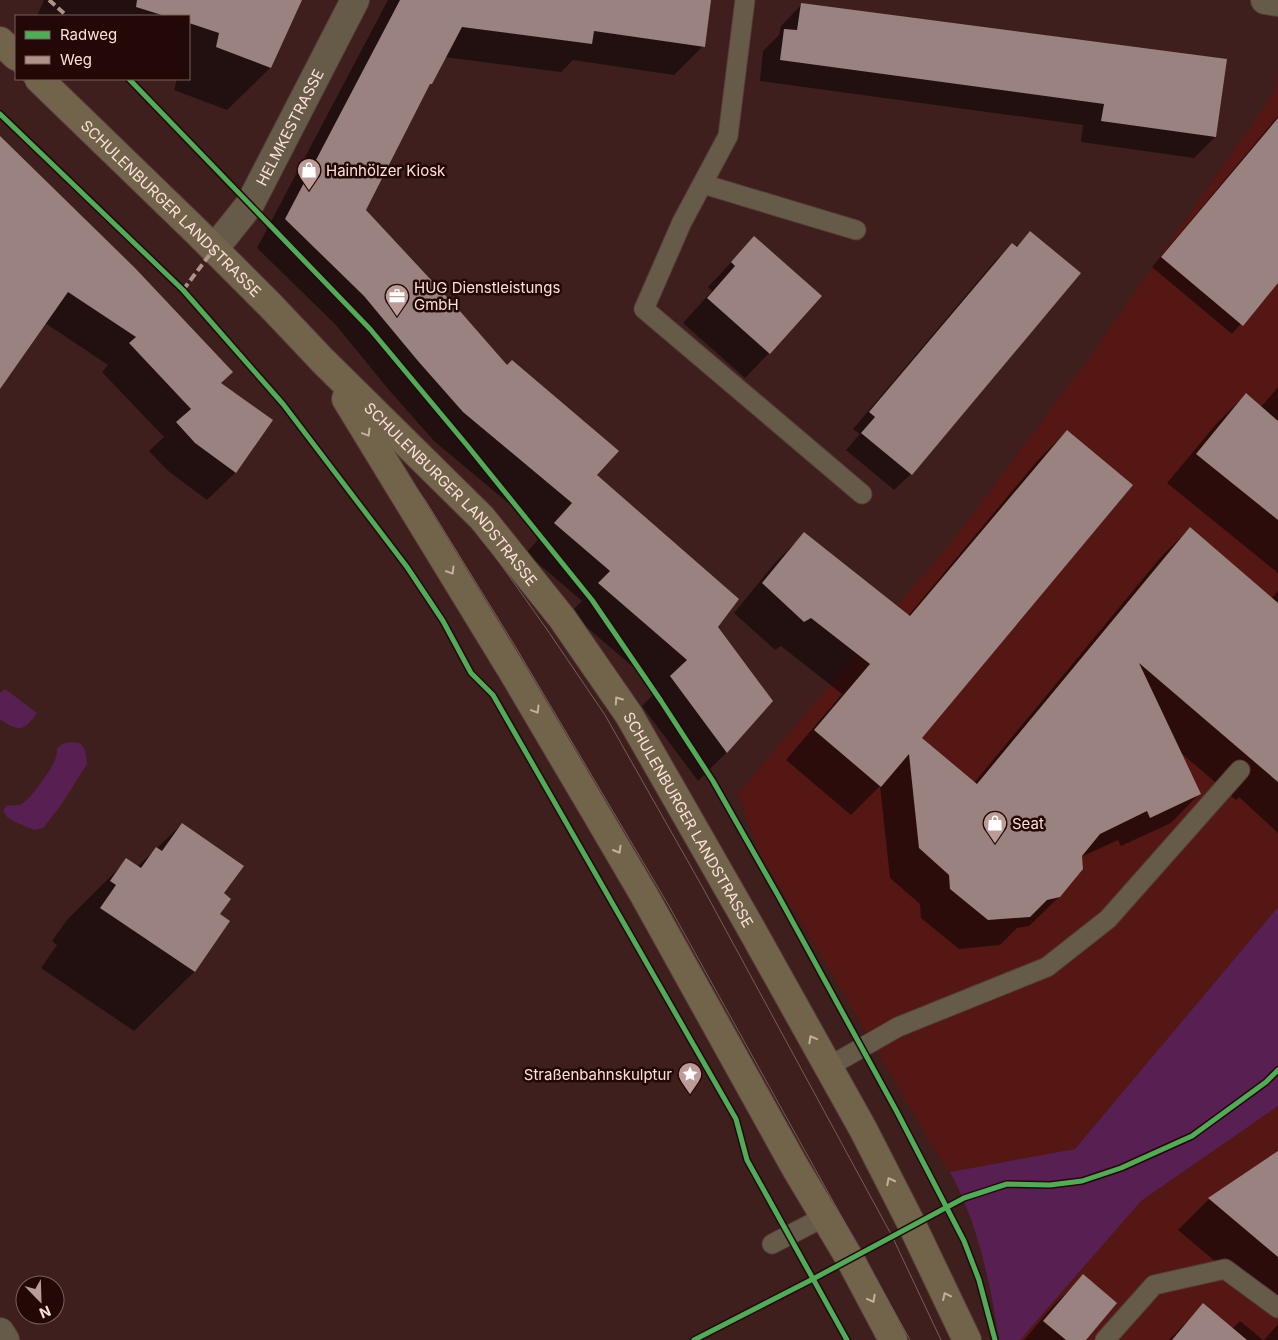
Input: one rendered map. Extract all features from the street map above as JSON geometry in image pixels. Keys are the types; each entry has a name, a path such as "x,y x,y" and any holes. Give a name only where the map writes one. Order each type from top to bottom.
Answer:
{"main road":[{"path":"0,41 15,55"},
{"name":"SCHULENBURGER LANDSTRASSE","path":"40,80 270,304 323,361 482,518 562,618 629,715 863,1129 912,1224 967,1340"},
{"name":"SCHULENBURGER LANDSTRASSE","path":"323,361 594,808 824,1217 850,1259 893,1340"}],"street":[{"name":"HELMKESTRASSE","path":"214,249 250,204 355,0"},
{"path":"1265,0 1278,2"},
{"path":"0,1332 5,1340"}],"lane":[{"path":"746,0 728,136 682,222 644,309 862,494"},
{"path":"704,184 856,230"},
{"path":"828,1067 898,1027 1047,967 1108,919 1240,770"},
{"path":"772,1244 824,1217"},
{"path":"1105,1340 1154,1285 1225,1269 1278,1308"}],"shaded area":[{"path":"1278,69 1278,907 1075,1149 950,1172 933,1147 760,855 738,793 954,539 1086,362 1275,91"},
{"path":"5,689 37,713 24,727 16,728 0,719 0,693"},
{"path":"71,742 80,743 85,750 87,764 61,805 43,828 34,830 7,817 3,810 8,805 20,805 27,800 47,775 58,747"},
{"path":"1278,907 1278,1106 1141,1201 1020,1340 999,1340 982,1253 968,1212 950,1172 1075,1149"},
{"path":"1278,1106 1278,1340 1020,1340 1141,1201"}],"building":[{"path":"137,0 302,0 271,68 216,47 219,33 190,23 190,15 162,15 136,7"},
{"path":"400,0 711,0 705,47 594,31 592,44 462,27 432,84 430,84 366,210 459,310 507,365 512,360 619,451 597,475 739,599 718,627 773,701 727,753 670,676 687,660 598,583 610,571 554,523 572,503 463,412 364,296 285,219"},
{"path":"801,3 1227,59 1216,137 1101,121 1104,104 780,60 784,29 797,30"},
{"path":"1278,118 1278,283 1243,326 1161,257"},
{"path":"0,136 135,268 233,372 221,383 273,420 236,473 195,443 176,422 191,409 129,343 136,337 68,292 0,389"},
{"path":"1030,231 1081,273 912,475 861,433 875,417 869,412 1012,243 1017,247"},
{"path":"754,236 822,296 770,354 707,298 735,266 731,262"},
{"path":"1246,393 1278,421 1278,520 1196,454"},
{"path":"1067,430 1133,485 922,738 977,784 1190,527 1278,603 1278,782 1139,663 1201,794 1150,818 1147,811 1100,834 1082,856 1083,869 1060,897 1047,900 1030,917 988,920 950,889 949,875 919,848 909,754 881,787 814,730 870,664 811,618 804,622 762,583 804,532 910,616"},
{"path":"182,823 244,866 224,893 231,899 220,914 230,921 195,972 100,908 116,885 110,881 126,858 141,868 156,847 162,851"},
{"path":"1278,1151 1278,1257 1208,1198"},
{"path":"1083,1274 1117,1303 1086,1340 1066,1340 1043,1321"},
{"path":"1203,1303 1247,1340 1172,1340"}],"tram line":[{"path":"0,29 15,43"},
{"path":"0,58 15,72"},
{"path":"23,80 209,257 262,311 376,437 425,500 515,646 669,906 910,1340"},
{"path":"54,80 223,241 297,315 388,420 492,552 546,628 605,715 703,888 892,1236 941,1340"}],"marked path":[{"path":"49,0 66,15"},
{"path":"183,290 214,249"}],"cycle path":[{"path":"130,80 370,329 592,600 713,781 897,1112 964,1241 979,1280 995,1340"},
{"path":"0,114 183,290 283,404 407,567 443,621 471,673 493,695 736,1119 747,1160 847,1340"},
{"path":"694,1340 964,1198 1007,1184 1050,1185 1082,1181 1121,1168 1192,1136 1266,1082 1278,1070"}],"place":[{"name":"Hainhölzer Kiosk","path":"309,191"},
{"name":"HUG Dienstleistungs GmbH","path":"397,317"},
{"name":"Seat","path":"995,844"},
{"name":"Straßenbahnskulptur","path":"690,1095"}]}
